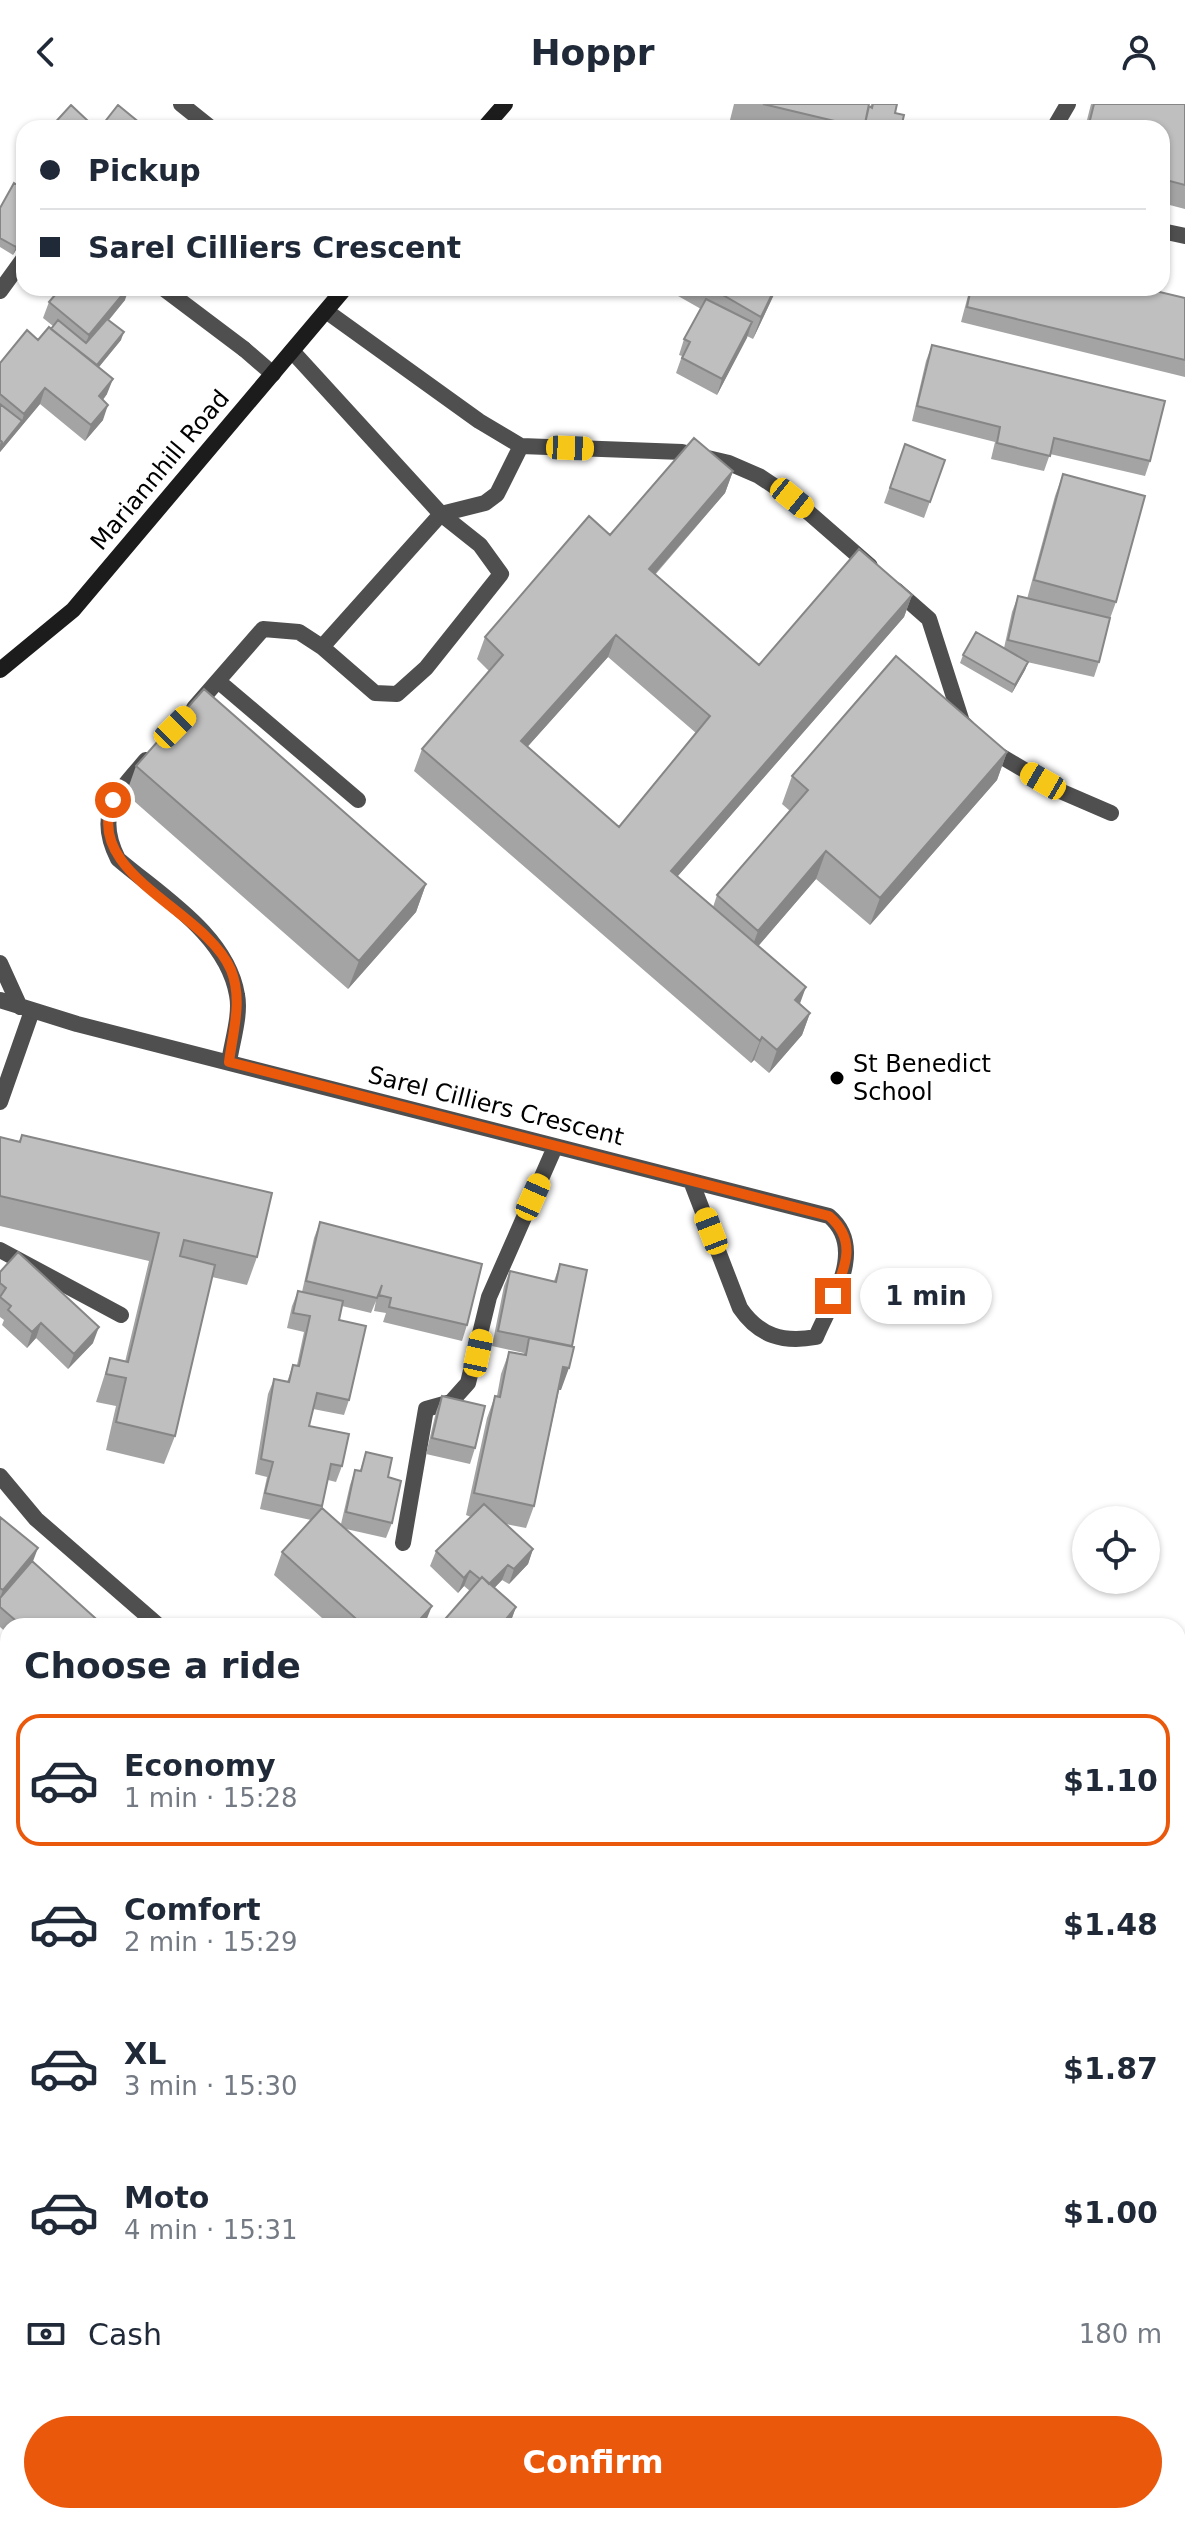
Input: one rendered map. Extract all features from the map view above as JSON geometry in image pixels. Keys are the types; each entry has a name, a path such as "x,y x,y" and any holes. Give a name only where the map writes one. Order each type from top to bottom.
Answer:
{"street":[{"path":"181,104 201,120"},
{"path":"491,120 505,104"},
{"path":"0,291 16,269"},
{"path":"174,296 273,374"},
{"name":"Mariannhill Road","path":"0,670 73,610 338,296"},
{"path":"326,311 479,421 521,446 682,452 729,463 759,476 826,527 929,619 962,722 991,754 1111,813"},
{"path":"184,718 263,629 299,632 322,647 375,693 397,694 426,668 501,574 480,545 441,514 292,351"},
{"path":"322,647 441,514 485,503 497,494 521,446"},
{"path":"218,681 358,800"},
{"path":"157,748 113,800 107,814 110,844 118,859 211,939 230,969 238,998 229,1062"},
{"path":"0,963 26,1009 0,1102"},
{"name":"Sarel Cilliers Crescent","path":"0,1000 555,1147 798,1205 829,1216 841,1226 849,1253 816,1337 783,1340 751,1324 740,1308 691,1181"},
{"path":"403,1543 426,1409 451,1402 468,1383 489,1297 555,1147"},
{"path":"0,1250 121,1315"},
{"path":"0,1476 36,1519 150,1618"}],"building":[{"path":"763,104 869,104 866,120 830,120"},
{"path":"873,104 897,104 895,113 904,115 903,120 866,120 869,106 872,108"},
{"path":"1094,104 1185,104 1185,185 1170,181 1170,120 1090,120"},
{"path":"71,105 87,120 57,120"},
{"path":"118,105 136,120 106,120"},
{"path":"16,184 16,247 0,238 0,208"},
{"path":"1170,294 1185,298 1185,360 967,307 969,296"},
{"path":"54,296 121,296 89,335 49,302"},
{"path":"725,296 771,296 761,317"},
{"path":"706,299 752,322 722,379 682,358 690,342 684,339"},
{"path":"107,319 124,332 97,365 51,329 58,320 86,343"},
{"path":"49,327 113,379 99,396 108,405 91,425 45,388 24,414 0,394 0,363 27,330 38,340"},
{"path":"932,345 1165,401 1150,461 1054,438 1050,456 997,443 1000,427 917,406"},
{"path":"0,404 22,421 0,448 2,442"},
{"path":"694,438 733,471 649,569 759,665 859,549 912,595 671,871 806,987 795,1000 810,1013 777,1050 762,1037 760,1041 422,749 503,655 485,637 589,516 610,535","holes":["616,635 710,716 619,827 521,741"]},
{"path":"905,444 945,460 930,502 890,488"},
{"path":"1063,474 1145,496 1116,602 1034,580"},
{"path":"1018,596 1110,618 1099,662 1008,640"},
{"path":"976,632 1028,662 1015,685 963,655"},
{"path":"896,656 1007,752 880,898 826,851 758,931 717,895 808,790 792,776"},
{"path":"204,689 426,884 359,961 136,766"},
{"path":"22,1135 272,1193 257,1257 184,1240 180,1256 215,1265 175,1436 116,1422 126,1378 106,1374 110,1358 128,1362 159,1233 0,1196 0,1137 20,1142"},
{"path":"320,1222 482,1264 467,1325 389,1307 391,1298 379,1295 382,1285 377,1298 306,1281"},
{"path":"18,1252 99,1327 74,1354 41,1323 32,1332 8,1310 11,1306 0,1297 6,1288 0,1283 0,1272"},
{"path":"560,1264 587,1270 572,1346 498,1331 510,1271 556,1282"},
{"path":"298,1291 343,1301 339,1320 366,1326 349,1400 317,1393 309,1426 349,1434 342,1466 331,1464 322,1506 265,1493 273,1462 261,1459 274,1379 289,1382 293,1365 299,1366 310,1316 293,1313"},
{"path":"529,1338 574,1347 569,1368 563,1367 534,1506 474,1493 495,1396 500,1397 509,1352 526,1355"},
{"path":"442,1396 485,1406 475,1448 432,1438"},
{"path":"366,1452 392,1458 388,1477 401,1481 392,1523 346,1512 355,1470 361,1471"},
{"path":"484,1504 533,1549 514,1569 508,1565 489,1584 470,1571 464,1578 436,1551"},
{"path":"322,1508 432,1606 421,1618 355,1618 282,1552"},
{"path":"0,1517 38,1548 3,1590 0,1588"},
{"path":"32,1561 95,1618 13,1618 0,1607 0,1598"},
{"path":"482,1577 516,1607 507,1618 446,1618"}],"place":[{"name":"St Benedict School","path":"837,1078"}],"route":[{"path":"113,800 107,814 107,829 118,859 211,939 230,969 238,998 229,1062 691,1181 798,1205 829,1216 841,1226 849,1253 833,1296"}]}
